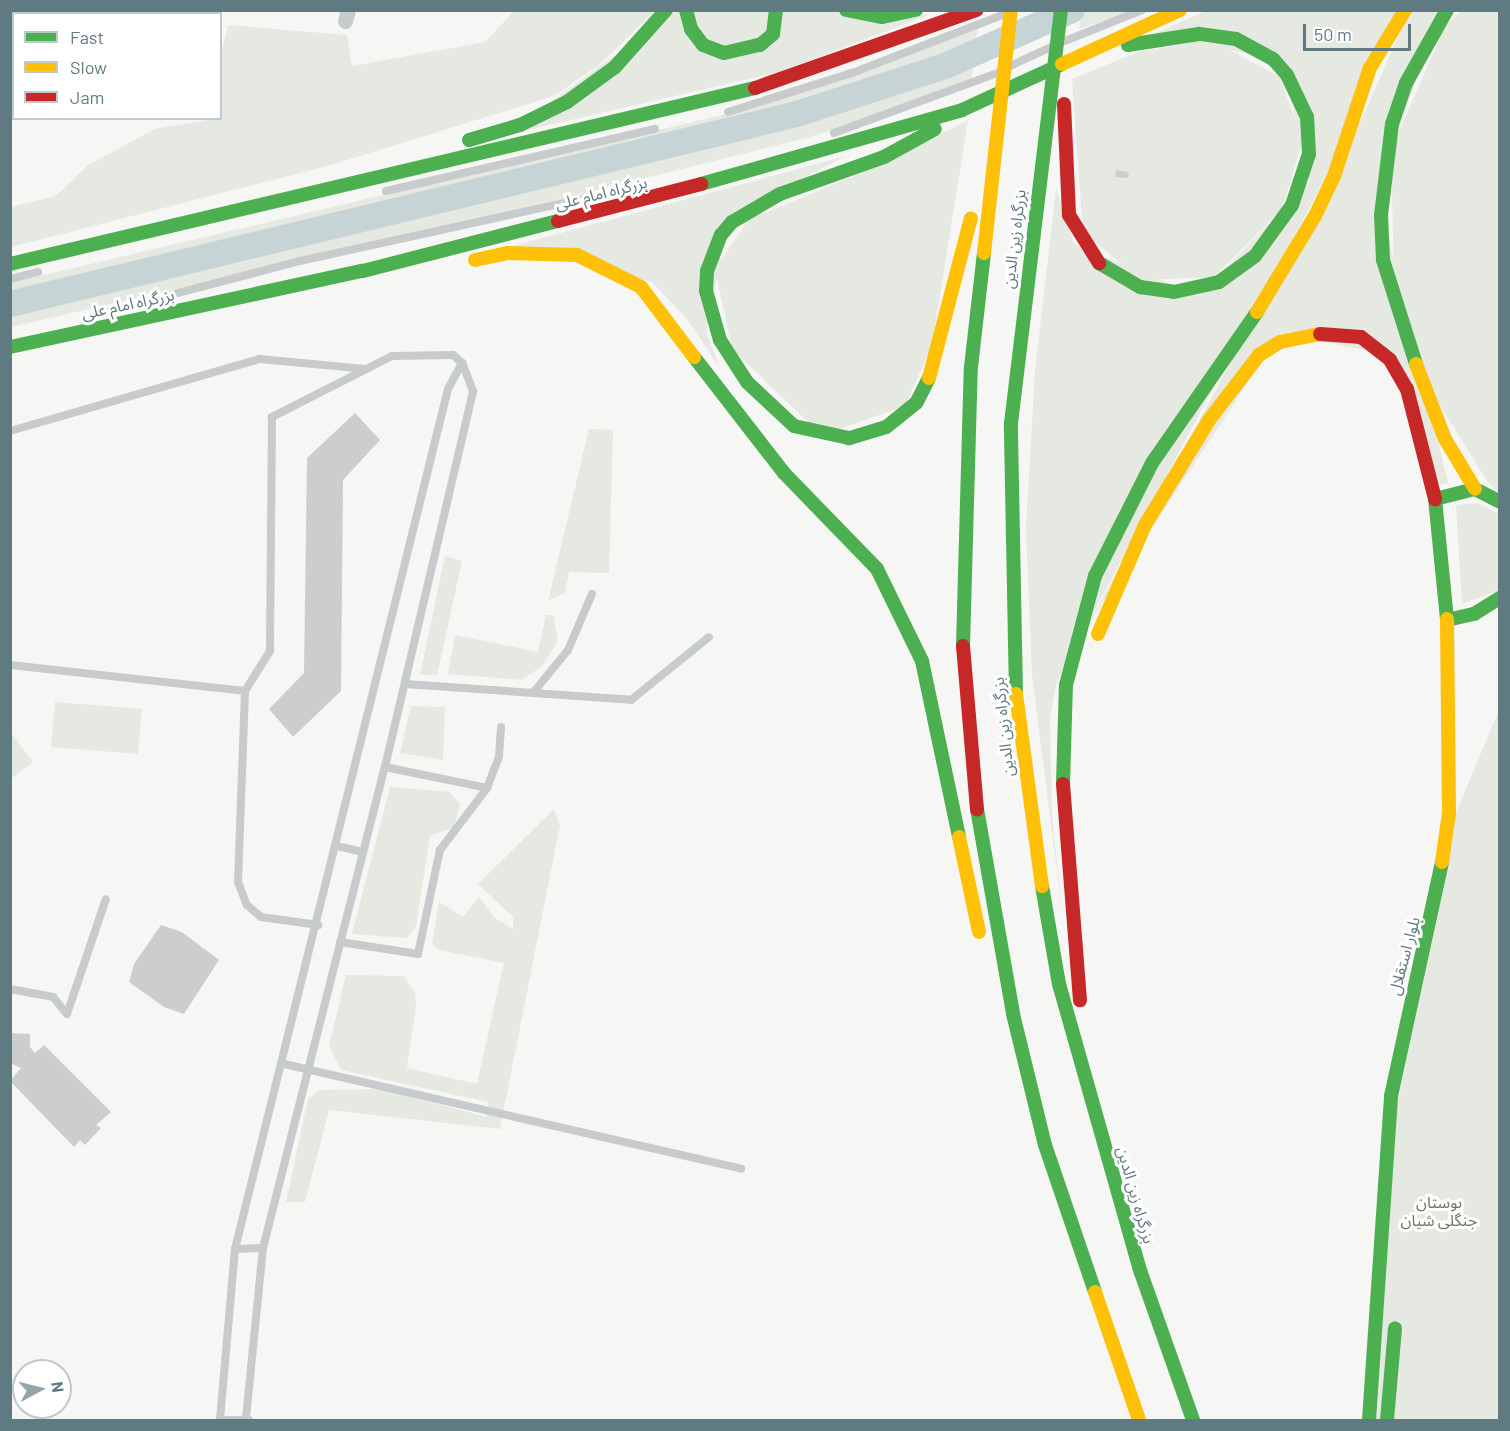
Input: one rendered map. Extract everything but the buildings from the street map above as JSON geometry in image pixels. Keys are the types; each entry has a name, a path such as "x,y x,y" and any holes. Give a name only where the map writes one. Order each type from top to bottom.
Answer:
{"main road":[{"path":"291,202 401,157 544,114 615,67 666,10"},
{"path":"686,10 691,29 703,45 724,52 760,45 773,34 777,10"},
{"path":"846,10 882,17 916,10"},
{"path":"10,264 291,202 729,97 977,10"},
{"name":"بزرگراه زین الدین","path":"1011,10 996,117 970,367 962,669 979,825 1012,1014 1045,1145 1139,1420"},
{"name":"بزرگراه امام علی","path":"10,347 363,271 647,199 962,110 1180,10"},
{"path":"1093,1104 1065,856 1063,748 1066,685 1095,576 1120,518 1189,406 1294,254 1334,176 1370,68 1405,10"},
{"path":"1447,10 1406,83 1392,124 1381,215 1391,297 1445,439 1475,489 1500,502"},
{"path":"1060,16 1065,88 1064,180 1068,215 1087,250 1109,271 1152,290 1195,289 1238,271 1275,233 1302,183 1309,136 1299,95 1273,59 1236,39 1199,34 1090,51"},
{"name":"بزرگراه زین الدین","path":"1060,16 1011,423 1013,666 1029,818 1059,984 1141,1273 1194,1420"},
{"path":"962,110 884,157 758,205 720,235 707,271 706,291 720,340 747,382 794,426 849,438 886,427 916,403 933,370 996,117"},
{"path":"363,271 451,266 508,253 560,253 592,260 641,287 784,473 877,570 922,661 983,949"},
{"name":"بلوار استقلال","path":"1093,652 1109,599 1145,525 1209,420 1259,356 1280,342 1332,331 1361,337 1390,360 1407,389 1419,427 1435,499 1459,631 1464,704"},
{"path":"1445,439 1459,631"},
{"path":"1435,499 1475,489"},
{"path":"1459,631 1474,614 1500,598"},
{"name":"بلوار استقلال","path":"1369,1420 1383,1263 1390,1096 1441,872 1449,813 1459,631"},
{"path":"1063,748 1080,696"},
{"name":"بلوار استقلال","path":"1398,1231 1406,1067 1453,884 1465,770"},
{"path":"990,969 1012,1014"},
{"path":"1387,1420 1395,1308"}],"lane":[{"path":"720,114 852,73 1011,10"},
{"path":"821,137 969,86 1086,30 1142,10"},
{"path":"375,194 663,127"},
{"path":"85,317 300,261 621,190"},
{"path":"10,279 45,270"},
{"path":"318,924 261,917 247,905 238,882 245,691 270,651 272,417 392,356 453,355 462,363 473,391 385,767 263,1248 248,1419 221,1420 235,1249 284,1064 448,389 462,363"},
{"path":"10,431 260,359 367,369"},
{"path":"533,693 568,650 592,594"},
{"path":"405,684 631,700 709,637"},
{"path":"10,665 245,691"},
{"path":"340,942 418,954 440,850 487,788 499,756 501,727"},
{"path":"385,767 487,788"},
{"path":"337,846 363,852"},
{"path":"10,989 53,997 67,1014 106,899"},
{"path":"284,1064 741,1169"},
{"path":"235,1249 263,1248"}],"green space":[{"path":"514,11 655,11 599,65 554,96 331,165 11,247 11,207 56,196 88,165 155,129 208,120 222,120 222,52 228,25 347,35 352,66 485,42"},
{"path":"675,11 834,11 929,15 779,72 506,135"},
{"path":"1082,11 1134,11 1079,29"},
{"path":"1206,11 1396,11 1331,167 1057,681 1050,717 1052,817 1064,926 1032,675 1026,528 1035,371 1056,189 1074,244 1199,296 1310,181 1282,60 1151,35"},
{"path":"1410,11 1440,11 1377,192 1448,483 1435,485 1395,356 1280,334 1089,623 1355,134"},
{"path":"1461,11 1499,11 1499,493 1489,484 1431,391 1394,278 1391,150 1445,26"},
{"path":"978,29 971,82 814,136 541,204 11,327 10,283 752,108"},
{"path":"1210,40 1279,76 1303,140 1282,209 1214,277 1142,280 1083,233 1072,79 1138,52"},
{"path":"968,120 932,345 905,406 833,431 812,426 732,349 715,269 748,220 880,165"},
{"path":"846,156 729,216 706,332 720,368 687,319 652,282 513,246"},
{"path":"589,429 613,430 609,573 569,572 565,593 548,601"},
{"path":"1478,503 1499,514 1499,590 1462,604 1456,505"},
{"path":"445,556 462,561 437,675 420,675"},
{"path":"546,615 553,615 558,640 543,665 522,680 448,674 455,635 538,652"},
{"path":"55,702 142,709 138,754 51,747"},
{"path":"411,706 445,707 443,760 400,753"},
{"name":"بوستان جنگلی شیان","path":"1499,710 1499,1420 1375,1420 1379,1196 1455,815"},
{"path":"10,731 33,762 11,779 10,779"},
{"path":"390,787 450,792 460,804 454,827 430,836 416,926 407,938 352,934"},
{"path":"554,809 560,825 500,1129 329,1110 305,1202 286,1202 308,1099 320,1090 381,1089 487,1117 488,1102 341,1070 329,1046 346,975 404,976 415,993 416,1006 407,1068 477,1084 504,963 440,950 432,944 439,902 463,917 479,897 495,918 513,929 513,917 478,884"}],"waterway":[{"path":"10,304 797,114 945,66 1072,10"}],"traffic: fast":[{"path":"469,140 520,125 567,102 615,67 666,10"},
{"path":"686,10 691,29 703,45 724,53 760,45 773,34 776,10"},
{"path":"846,10 882,17 916,10"},
{"path":"1016,694 1011,423 1061,10"},
{"path":"1416,364 1383,260 1381,215 1392,124 1406,83 1447,10"},
{"path":"1099,263 1140,287 1174,292 1219,282 1255,256 1292,205 1309,154 1307,117 1287,75 1273,59 1236,39 1199,34 1128,45"},
{"path":"701,184 962,110 1062,64"},
{"path":"10,264 755,88"},
{"path":"929,378 916,403 886,427 849,438 794,426 747,382 720,340 706,291 707,271 721,235 732,222 780,194 884,157 935,129"},
{"path":"10,347 363,271 558,221"},
{"path":"963,646 971,367 984,253"},
{"path":"1063,784 1066,685 1095,576 1152,463 1257,312"},
{"path":"694,357 784,473 877,569 922,661 959,837"},
{"path":"1447,619 1435,499 1475,489 1500,502"},
{"path":"1447,620 1474,614 1500,598"},
{"path":"977,809 1013,1014 1045,1145 1095,1292"},
{"path":"1369,1420 1391,1096 1442,862"},
{"path":"1042,886 1059,984 1141,1273 1193,1420"},
{"path":"1387,1420 1395,1328"}],"traffic: slow":[{"path":"984,253 1011,10"},
{"path":"1062,64 1180,10"},
{"path":"1257,312 1315,216 1334,176 1370,68 1405,10"},
{"path":"929,378 971,218"},
{"path":"475,260 508,253 577,255 641,287 694,357"},
{"path":"1098,634 1145,525 1209,420 1259,355 1280,342 1320,334"},
{"path":"1416,364 1445,439 1475,489"},
{"path":"1442,862 1449,813 1447,619"},
{"path":"1016,694 1042,886"},
{"path":"959,837 979,932"},
{"path":"1095,1292 1139,1420"}],"traffic: jam":[{"path":"755,88 977,10"},
{"path":"1064,104 1069,215 1099,263"},
{"path":"558,221 701,184"},
{"path":"1320,334 1361,337 1390,360 1407,389 1435,499"},
{"path":"963,646 977,809"},
{"path":"1063,784 1080,1000"}]}
